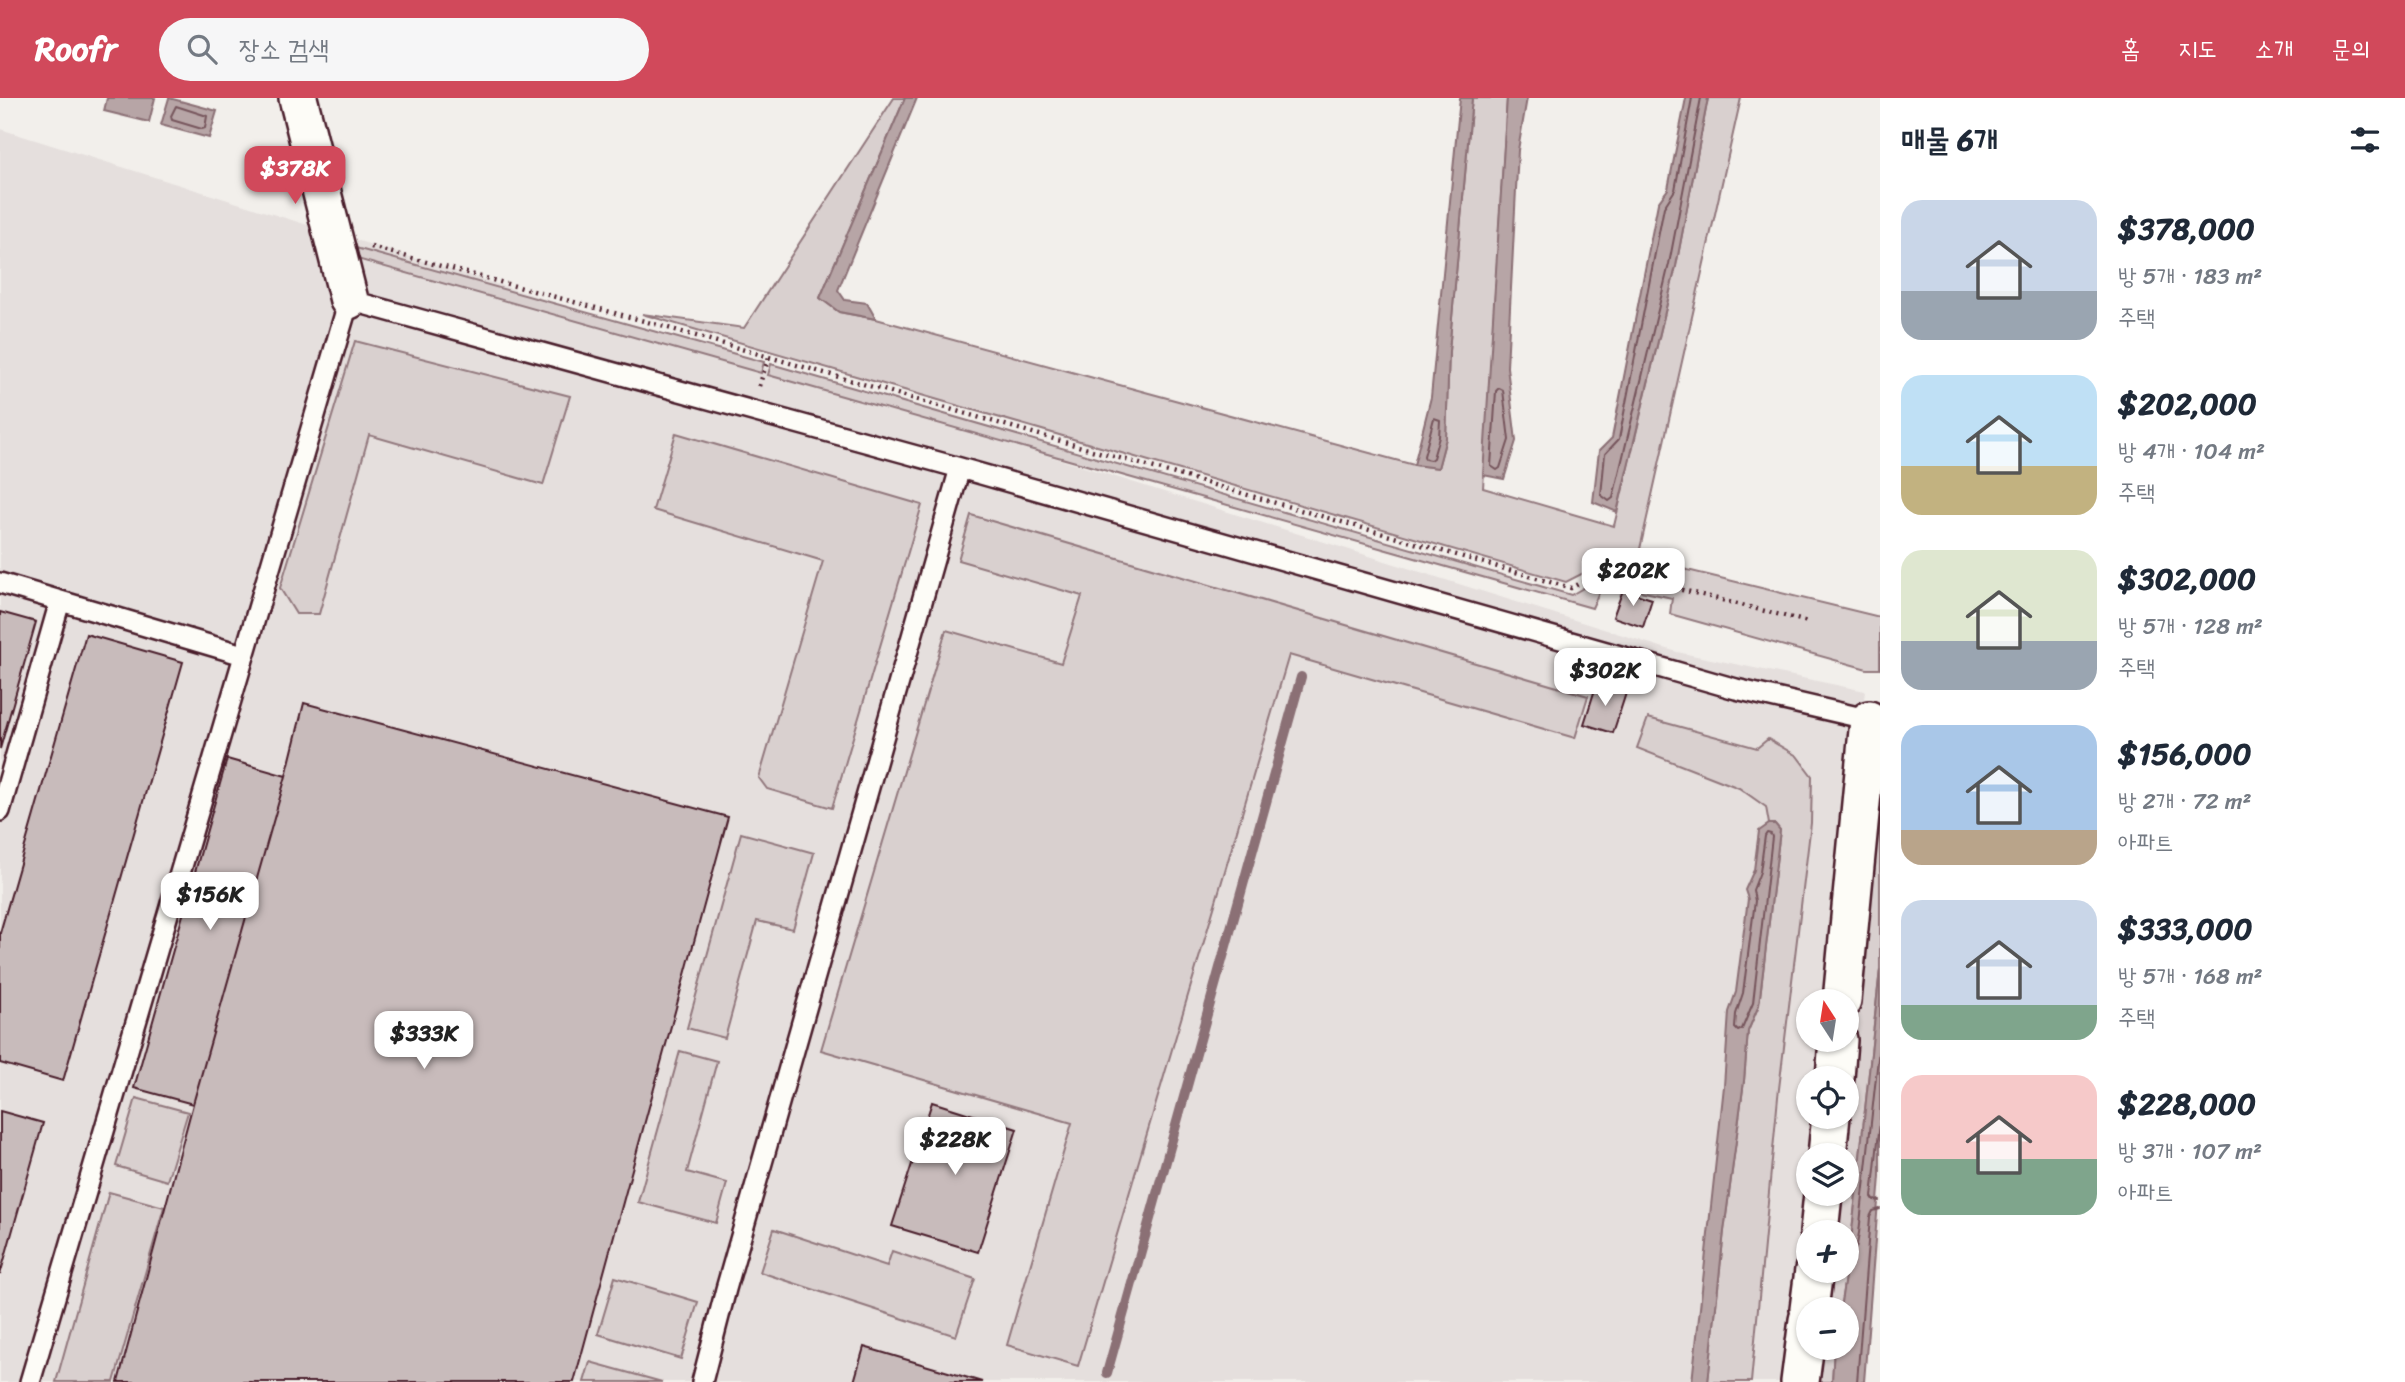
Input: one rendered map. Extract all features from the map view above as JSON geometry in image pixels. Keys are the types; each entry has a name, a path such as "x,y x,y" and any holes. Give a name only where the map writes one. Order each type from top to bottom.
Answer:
{"street":[{"path":"298,98 349,300"},
{"path":"1843,989 1875,721"},
{"path":"1800,1382 1803,1360"}],"lane":[{"path":"30,1382 349,300 960,468 1736,689 1875,721"},
{"path":"702,1382 726,1289 960,468"},
{"path":"0,583 243,655"},
{"path":"0,811 60,601"}],"path":[{"path":"332,236 769,357 1571,588 1604,570 1808,622"},
{"path":"750,410 769,357"}],"shaded area":[{"path":"894,98 905,98 820,298 839,312 876,319 1414,465 1438,468 1446,438 1449,351 1472,98 1507,98 1483,488 1614,526 1676,266 1708,98 1741,98 1638,558 1880,617 1880,669 1867,669 1670,614 1672,598 1603,583 1592,608 768,375 771,364 1571,595 1604,576 1632,582 1636,571 1603,563 1566,582 642,314 744,328"},
{"path":"0,129 1677,652 1865,691 1829,989 1796,989 1796,1052 1822,1052 1820,1066 1796,1066 1796,1129 1813,1129 1811,1143 1796,1143 1796,1206 1803,1206 1802,1220 1796,1220 1796,1266 1782,1382 0,1382"},
{"path":"345,245 764,362 761,373 350,257"},
{"path":"355,341 570,396 543,485 369,435 319,614 296,614 280,588"},
{"path":"676,433 922,505 832,808 767,789 759,778 823,561 653,510"},
{"path":"971,515 1588,696 1575,738 1289,655 1078,1366 1007,1345 1072,1123 821,1050 946,630 1061,663 1082,596 958,560"},
{"path":"1648,718 1757,748 1768,739 1797,756 1812,776 1811,823 1778,1097 1751,1382 1708,1382 1748,1031 1759,1005 1780,830 1775,824 1769,824 1766,807 1739,788 1637,748"},
{"path":"1880,765 1880,969 1859,1166 1859,1143 1839,1143 1843,1129 1859,1129 1859,1066 1844,1066 1846,1052 1859,1052 1859,989 1852,989 1873,777"},
{"path":"741,833 814,853 793,929 757,921 725,1038 687,1028"},
{"path":"680,1051 717,1061 687,1172 727,1183 716,1223 638,1202"},
{"path":"136,1098 188,1112 167,1181 116,1166"},
{"path":"109,1192 164,1207 114,1382 56,1382"},
{"path":"1831,1206 1855,1206 1853,1220 1829,1220"},
{"path":"774,1229 887,1266 892,1251 975,1279 956,1336 760,1272"},
{"path":"615,1277 698,1302 681,1359 598,1334"},
{"path":"1822,1283 1844,1283 1842,1297 1820,1297"},
{"path":"1814,1360 1833,1360 1832,1382 1811,1382"},
{"path":"590,1362 662,1382 584,1382"}],"water":[{"path":"107,98 155,98 149,122 104,111"},
{"path":"169,98 217,111 209,138 161,125"},
{"path":"905,98 917,98 838,290 845,300 867,303 876,319 839,312 820,298"},
{"path":"1460,98 1472,98 1449,351 1446,438 1438,468 1414,465 1431,397"},
{"path":"1507,98 1527,98 1518,150 1507,367 1516,441 1504,479 1483,475"},
{"path":"1686,98 1708,98 1676,266 1617,512 1593,502 1599,451 1612,438 1658,203 1668,189"},
{"path":"1769,824 1775,824 1780,830 1759,1005 1748,1031 1708,1382 1692,1382 1724,1086 1729,1012 1736,992 1748,899 1745,890 1754,870 1759,831"},
{"path":"1880,969 1880,1176 1864,1382 1832,1382 1833,1360 1859,1360 1859,1297 1842,1297 1844,1283 1859,1283 1859,1220 1853,1220 1855,1206 1859,1206 1859,1166"}],"building":[{"path":"1623,590 1652,599 1643,627 1613,617"},
{"path":"0,612 36,622 0,749"},
{"path":"86,634 183,662 63,1081 0,1063 0,933"},
{"path":"1597,683 1626,693 1613,733 1584,724"},
{"path":"304,703 728,817 574,1382 118,1382"},
{"path":"227,759 286,776 193,1104 134,1088"},
{"path":"932,1102 1017,1129 978,1252 892,1226"},
{"path":"0,1111 43,1123 0,1275"},
{"path":"864,1347 982,1382 854,1382"}],"waterway":[{"path":"1107,1373 1301,677"}]}
